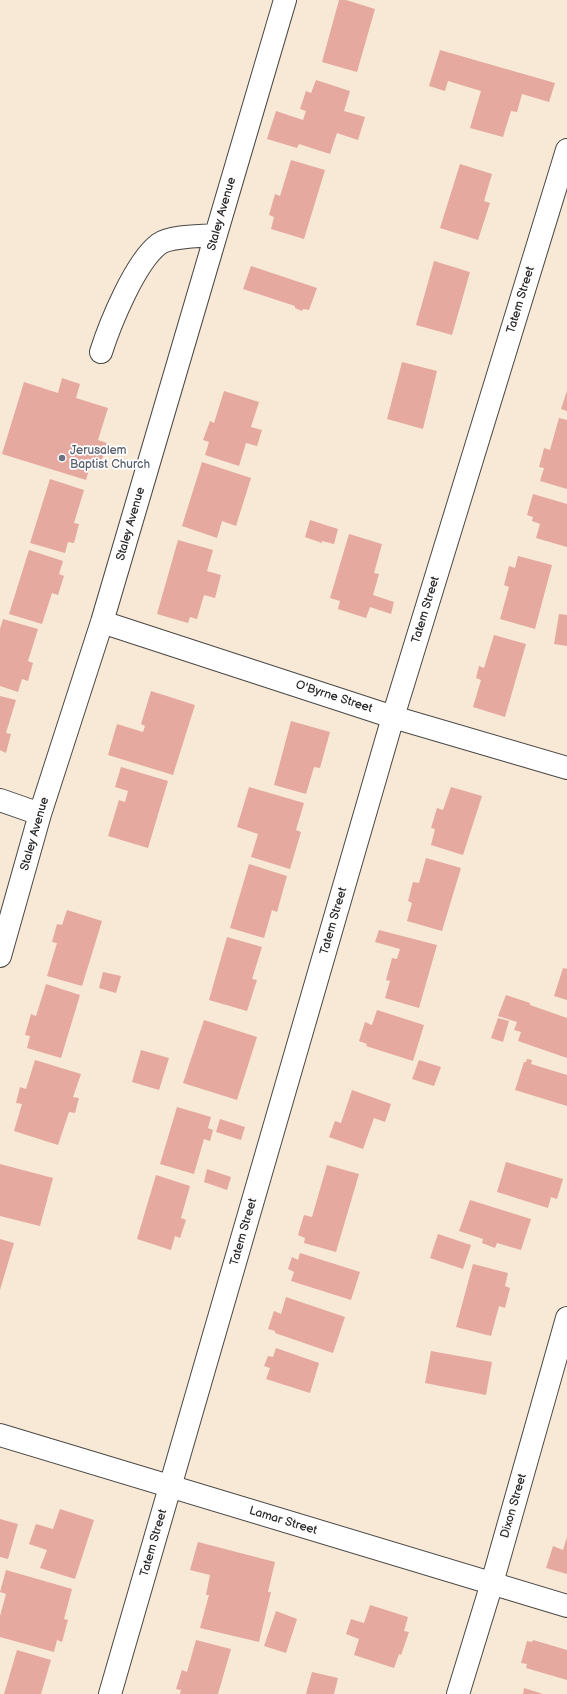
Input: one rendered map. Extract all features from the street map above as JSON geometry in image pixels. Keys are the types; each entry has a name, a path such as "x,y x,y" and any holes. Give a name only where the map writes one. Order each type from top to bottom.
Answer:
{"street":[{"name":"Staley Avenue","path":"0,956 40,814 102,622 285,0"},
{"name":"Tatem Street","path":"110,1694 393,717 567,150"},
{"path":"101,352 109,327 126,292 144,261 159,244 178,238 216,235"},
{"name":"O'Byrne Street","path":"102,622 393,717 567,768"},
{"path":"0,800 40,814"},
{"name":"Dixon Street","path":"458,1694 560,1371 567,1318"},
{"name":"Lamar Street","path":"0,1435 567,1606"}],"building":[{"path":"339,0 346,0 375,9 357,72 322,62"},
{"path":"440,50 555,83 549,102 522,94 517,112 511,111 503,137 470,128 481,91 448,81 445,91 429,86"},
{"path":"316,80 350,91 344,111 365,117 358,140 337,133 330,154 299,144 297,148 267,139 276,111 303,120 306,111 300,109 306,91 311,93"},
{"path":"291,160 325,170 304,239 271,229 274,217 269,215 275,194 280,196"},
{"path":"460,164 492,174 484,201 490,203 478,240 440,228"},
{"path":"434,261 470,272 452,335 416,325"},
{"path":"251,266 317,288 309,310 303,309 302,311 295,308 295,306 243,289"},
{"path":"402,362 437,371 423,429 387,419"},
{"path":"62,378 80,384 76,398 108,408 98,440 107,443 99,469 90,466 86,480 2,454 24,382 58,393"},
{"path":"224,391 259,402 251,427 262,430 257,446 246,443 239,466 205,455 209,442 203,440 210,421 214,423"},
{"path":"567,391 567,411 561,409"},
{"path":"559,418 567,420 567,489 540,481 544,468 539,467 544,448 550,450"},
{"path":"202,462 251,478 236,526 222,521 217,538 182,526"},
{"path":"50,479 84,490 74,523 79,524 74,543 68,542 65,553 30,543"},
{"path":"533,494 567,504 567,547 536,538 540,524 532,521 533,517 527,515"},
{"path":"310,520 338,529 334,544 322,541 322,543 305,537"},
{"path":"349,534 382,544 374,573 379,574 373,595 394,602 391,614 370,607 366,618 338,609 340,601 330,598"},
{"path":"178,540 213,550 207,571 221,575 215,598 204,595 197,619 190,617 188,623 157,614"},
{"path":"29,550 63,561 59,574 64,576 58,595 52,593 42,624 9,614"},
{"path":"518,556 552,565 535,629 500,619 509,587 504,585 509,566 515,568"},
{"path":"559,614 567,615 567,646 554,644"},
{"path":"3,619 38,629 28,661 33,663 28,681 22,679 18,692 0,686 0,629"},
{"path":"494,635 526,644 505,717 473,707 481,680 476,678 479,666 484,668"},
{"path":"151,691 195,705 173,775 108,755 117,724 143,732 145,726 141,724"},
{"path":"0,696 16,700 6,733 11,734 6,753 0,750"},
{"path":"291,721 330,732 320,768 314,767 306,794 274,785"},
{"path":"121,767 168,781 148,848 108,836 119,800 125,802 128,791 115,787"},
{"path":"249,787 304,803 296,830 301,832 290,869 251,857 258,834 237,827"},
{"path":"451,787 482,796 463,855 431,845 435,829 431,828 437,808 443,810"},
{"path":"426,858 461,868 442,931 407,921 412,903 408,901 413,882 419,883"},
{"path":"249,864 287,876 277,912 272,910 264,938 230,928"},
{"path":"67,910 102,921 82,986 47,976 57,943 52,942 57,924 62,925"},
{"path":"379,930 437,945 419,1008 385,998 390,981 386,980 392,958 397,959 400,949 375,942"},
{"path":"227,937 262,947 252,979 257,980 247,1011 209,1000"},
{"path":"563,968 567,969 567,1000 554,996"},
{"path":"103,972 121,976 116,993 99,988"},
{"path":"46,984 80,995 61,1058 27,1048 30,1036 25,1035 31,1014 36,1016"},
{"path":"506,995 567,1018 567,1058 518,1041 521,1032 514,1030 517,1022 498,1016"},
{"path":"377,1010 424,1025 413,1061 366,1046 367,1044 359,1041 365,1022 372,1025"},
{"path":"498,1018 509,1021 503,1042 491,1038"},
{"path":"204,1020 257,1037 237,1100 183,1083"},
{"path":"141,1050 169,1058 159,1090 132,1082"},
{"path":"527,1059 532,1060 531,1064 567,1075 567,1106 515,1090 524,1062 526,1062"},
{"path":"35,1060 81,1074 73,1097 79,1098 75,1113 69,1112 58,1145 14,1131 22,1104 16,1103 20,1087 26,1089"},
{"path":"419,1060 441,1067 434,1086 412,1079"},
{"path":"352,1090 391,1104 385,1122 374,1118 363,1149 329,1137 335,1121 341,1123"},
{"path":"177,1107 211,1117 208,1128 213,1130 210,1141 204,1139 194,1174 160,1164"},
{"path":"220,1119 245,1127 241,1140 216,1132"},
{"path":"506,1162 563,1179 557,1199 551,1197 548,1208 497,1192"},
{"path":"0,1164 53,1178 40,1226 0,1216"},
{"path":"327,1165 359,1174 336,1252 304,1243 305,1238 298,1235 304,1215 312,1217"},
{"path":"207,1169 231,1177 227,1190 204,1182"},
{"path":"156,1175 190,1186 181,1218 186,1220 180,1238 175,1236 171,1250 137,1239"},
{"path":"470,1200 531,1219 521,1250 497,1243 495,1248 482,1243 483,1239 459,1231"},
{"path":"438,1234 471,1245 463,1269 430,1258"},
{"path":"0,1239 14,1243 0,1290"},
{"path":"300,1253 360,1272 351,1300 291,1281 294,1272 288,1269 292,1257 298,1260"},
{"path":"473,1264 508,1273 505,1286 510,1288 505,1308 499,1306 491,1336 456,1327"},
{"path":"286,1297 345,1317 333,1353 275,1333 275,1331 268,1329 274,1311 281,1314"},
{"path":"276,1348 319,1363 310,1393 266,1379 270,1368 264,1366 268,1356 273,1357"},
{"path":"431,1351 492,1362 486,1395 425,1383"},
{"path":"60,1509 94,1520 75,1579 40,1568 47,1550 29,1544 36,1524 53,1529"},
{"path":"0,1519 18,1524 8,1559 0,1557"},
{"path":"567,1537 567,1574 546,1568 553,1546 563,1550"},
{"path":"198,1542 275,1562 268,1592 271,1592 259,1642 200,1628 209,1595 206,1595 210,1575 190,1570"},
{"path":"6,1570 72,1589 64,1619 68,1620 62,1642 57,1640 54,1652 0,1637 0,1616 6,1594 0,1592"},
{"path":"370,1605 408,1617 404,1631 409,1632 401,1655 399,1654 394,1668 354,1655 359,1639 346,1634 351,1619 364,1623"},
{"path":"276,1611 297,1619 286,1653 264,1646"},
{"path":"196,1640 231,1649 218,1694 180,1694 181,1690 176,1689 182,1670 187,1672"},
{"path":"533,1640 567,1650 567,1680 526,1668 527,1664 521,1663 527,1641 532,1642"},
{"path":"17,1650 51,1660 41,1694 4,1694"},
{"path":"312,1672 338,1678 334,1694 306,1694"},
{"path":"524,1688 543,1694 523,1694"}],"place":[{"name":"Jerusalem Baptist Church","path":"62,458"}]}
